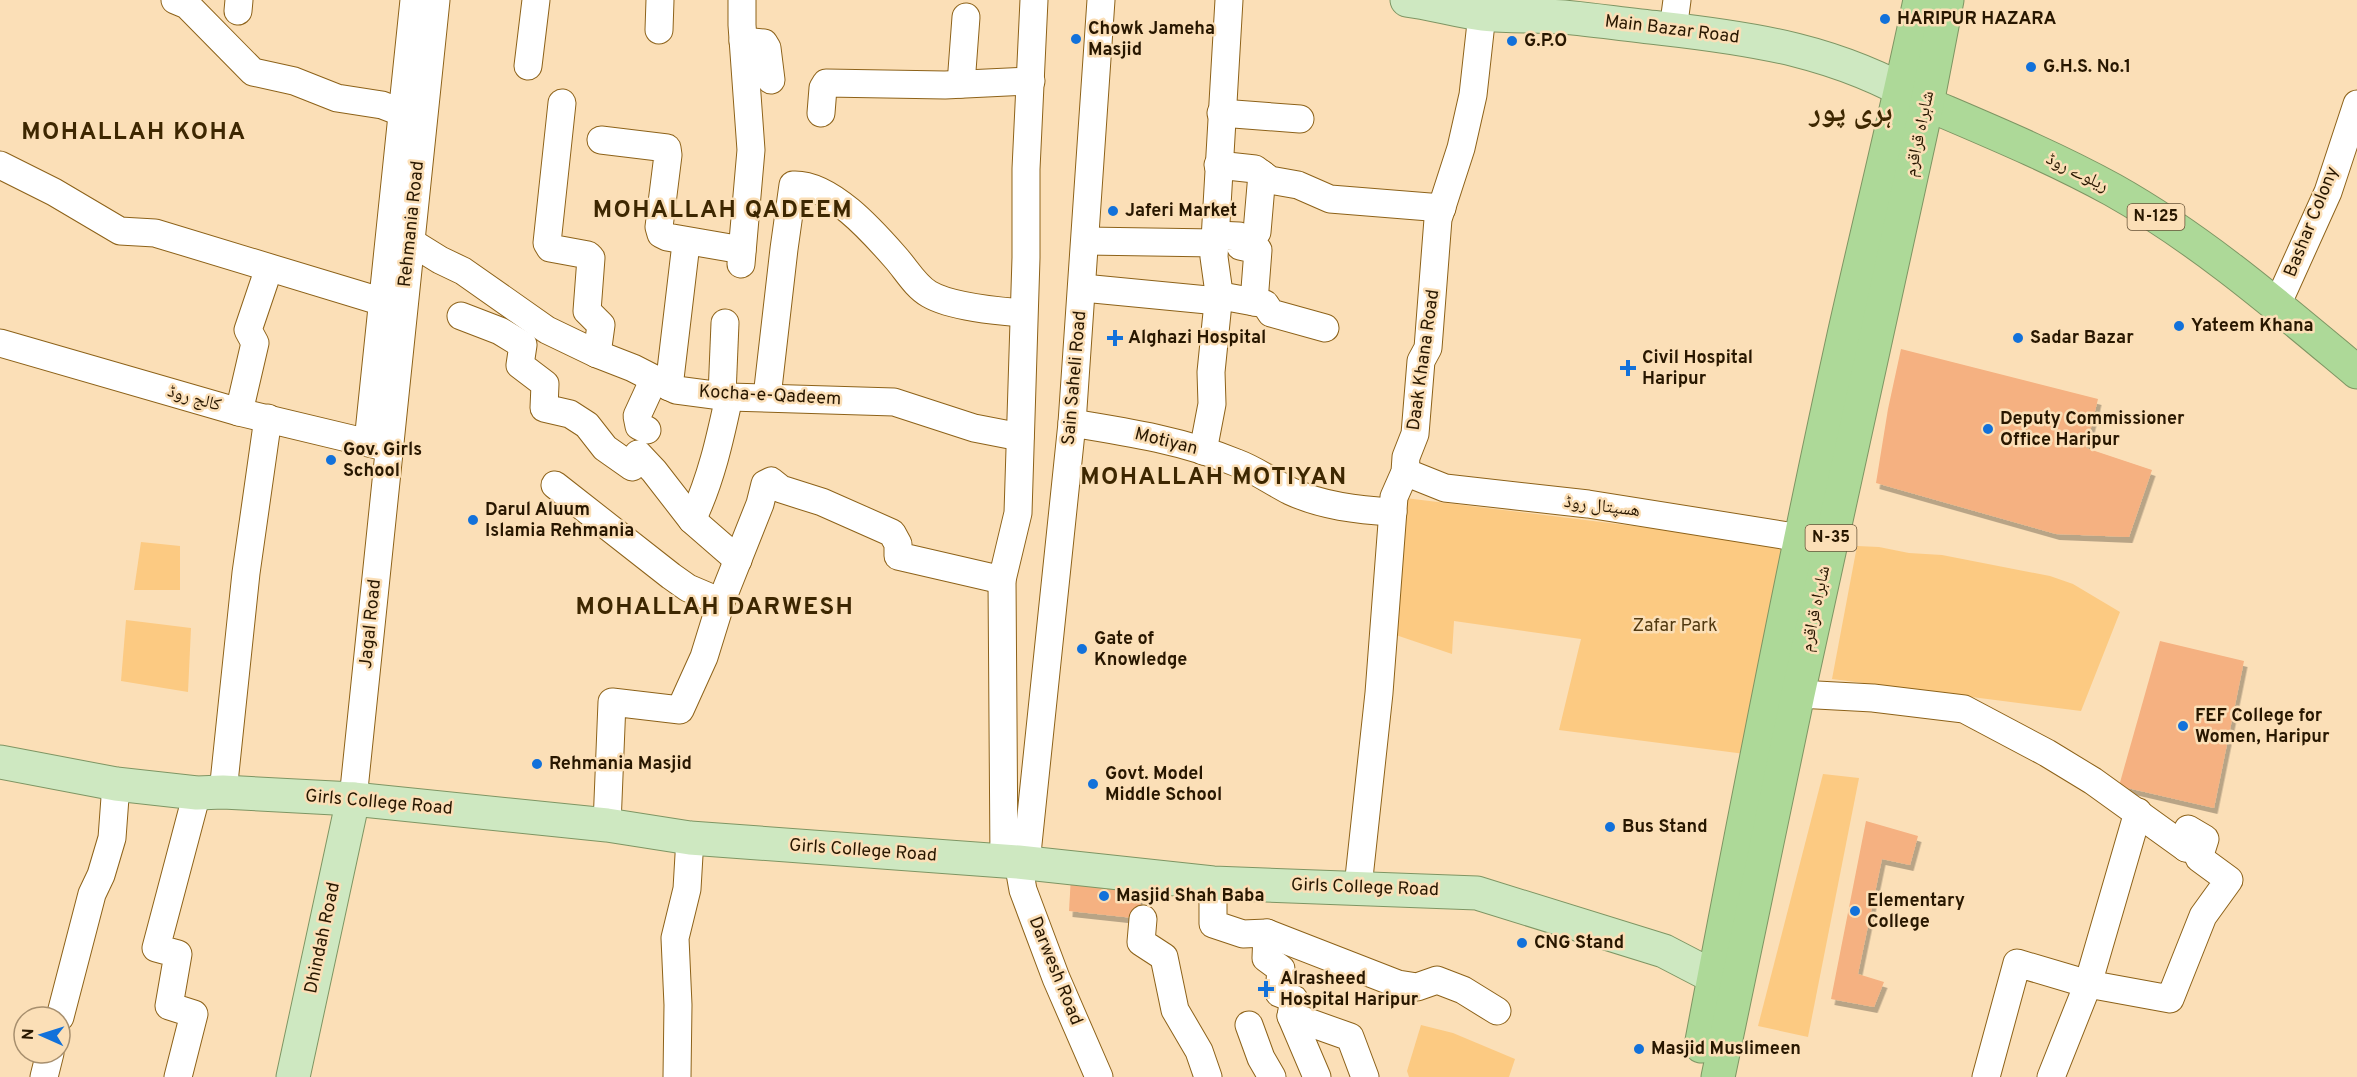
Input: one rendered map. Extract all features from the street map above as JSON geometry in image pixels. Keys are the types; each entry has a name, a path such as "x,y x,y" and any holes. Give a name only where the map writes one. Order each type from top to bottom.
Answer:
{"highway":[{"name":"شاہراہ قراقرم","path":"1718,1077 1798,694 1915,96 1920,0"},
{"name":"شاہراہ قراقرم","path":"1695,1077 1801,538 1844,335 1915,96 1947,0"},
{"name":"ریلوے روڈ","path":"1915,96 2114,191 2208,251 2357,372"}],"main road":[{"name":"Main Bazar Road","path":"1407,0 1482,14 1565,17 1675,15 1736,37 1795,49 1860,70 1915,96"},
{"name":"Girls College Road","path":"0,762 116,784 210,792 352,799 608,825 690,838 1016,862 1213,883 1477,893 1664,951 1714,977"},
{"name":"Dhindah Road","path":"293,1077 352,799"}],"street":[{"path":"175,0 187,5 253,72 294,81 337,98 382,105 403,113"},
{"path":"379,445 383,302 414,0"},
{"name":"Rehmania Road","path":"379,445 411,242 436,0"},
{"path":"528,66 536,0"},
{"path":"659,30 660,0"},
{"path":"601,140 667,148 659,227 661,234 741,257 751,150 742,0"},
{"path":"1016,862 1002,580 1018,513 1034,0"},
{"name":"Sain Saheli Road","path":"1016,862 1072,423 1101,0"},
{"path":"1203,451 1212,404 1211,372 1218,301 1214,257 1229,0"},
{"name":"Daak Khana Road","path":"1359,887 1379,693 1394,497 1405,472 1406,457 1415,434 1421,361 1428,348 1438,219 1461,148 1473,95 1482,14"},
{"path":"961,84 966,17"},
{"path":"743,41 764,43 767,48 771,80"},
{"path":"821,113 823,88 826,83 945,85 1031,81"},
{"path":"561,103 547,243 550,248 588,255 591,258 587,311 601,325 597,354"},
{"name":"Bashar Colony","path":"2277,305 2328,192 2357,104"},
{"path":"1221,113 1300,118"},
{"path":"0,165 54,192 120,231 155,233 383,302"},
{"path":"1218,165 1255,169 1270,180 1298,185 1330,199 1442,208"},
{"path":"1257,232 1262,174"},
{"path":"767,397 785,240 794,185 822,192 852,214 874,234 918,285 930,294 945,300 991,310 1023,313"},
{"path":"1086,241 1216,239 1239,236 1240,246 1257,248 1254,302"},
{"name":"Kocha-e-Qadeem","path":"411,242 463,272 547,330 633,368 676,390 726,396 894,402 974,428 1020,437"},
{"path":"647,430 639,426 637,416 662,383 685,252"},
{"path":"239,412 255,343 248,330 269,268"},
{"path":"1083,288 1218,301 1227,297 1265,304 1271,313 1325,328"},
{"path":"461,316 500,331 523,345 520,365 545,384 544,408 570,414 587,425 605,448 632,467 638,454 692,520 738,560"},
{"path":"692,520 704,496 714,466 726,396 725,323"},
{"name":"کالج روڈ","path":"0,343 239,412 379,445"},
{"path":"178,1077 194,1014 169,1006 178,954 156,948 210,792 246,573 268,418"},
{"name":"Motiyan","path":"1072,423 1149,435 1238,463 1292,492 1335,505 1393,512"},
{"name":"Jagal Road","path":"352,799 379,445"},
{"name":"ھسپتال روڈ","path":"1405,472 1445,488 1609,507 1801,538"},
{"path":"608,825 612,702 680,710 704,657 721,602 760,504 765,484 771,481 781,489 822,502 892,533 898,544 898,556 1002,580"},
{"path":"555,485 670,576 688,588 721,602"},
{"path":"1798,694 1873,698 1964,709 2047,753 2138,812 2186,848 2188,829 2205,839 2199,858 2229,880 2203,915 2170,999 2088,984 2017,963 1986,1077"},
{"path":"63,1005 92,894 101,875 112,838 116,784"},
{"path":"2051,1077 2088,984 2138,812"},
{"path":"677,1077 678,1005 675,938 687,889 690,838"},
{"name":"Darwesh Road","path":"1016,862 1023,890 1056,978 1099,1077"},
{"path":"1213,883 1213,924 1243,934 1267,933 1398,984 1417,987 1437,980 1463,990 1497,1011"},
{"path":"1143,919 1141,942 1164,957 1175,1010 1199,1051 1208,1077"},
{"path":"1267,933 1266,958 1281,969 1279,993 1294,999 1291,1016 1317,1077"},
{"path":"1291,1016 1350,1037 1365,1077"},
{"path":"1249,1025 1261,1058 1272,1077"}],"green space":[{"name":"Zafar Park","path":"1397,497 1788,545 1745,754 1559,730 1581,639 1454,621 1452,654 1384,631"},
{"path":"141,542 180,546 180,590 134,590"},
{"path":"1857,546 1942,555 2050,576 2073,584 2120,612 2081,711 1832,679"},
{"path":"126,620 191,628 188,692 121,681"},
{"path":"1823,774 1859,778 1808,1037 1758,1026"},
{"path":"1421,1025 1453,1033 1515,1059 1509,1077 1409,1077 1407,1071"}],"building":[{"name":"Deputy Commissioner Office Haripur","path":"1901,349 2098,399 2086,448 2152,470 2129,537 2056,534 1876,483"},
{"path":"2160,641 2244,661 2214,808 2119,786"},
{"path":"1866,821 1918,836 1910,865 1882,859 1858,974 1884,982 1874,1007 1831,999"},
{"name":"Masjid Shah Baba","path":"1071,876 1136,881 1143,919 1069,911"}],"place":[{"name":"HARIPUR HAZARA","path":"1885,19"},
{"name":"Chowk Jameha Masjid","path":"1076,39"},
{"name":"G.P.O","path":"1512,41"},
{"name":"G.H.S. No.1","path":"2031,67"},
{"name":"Jaferi Market","path":"1113,211"},
{"name":"Yateem Khana","path":"2179,326"},
{"name":"Alghazi Hospital","path":"1115,338"},
{"name":"Sadar Bazar","path":"2018,338"},
{"name":"Civil Hospital Haripur","path":"1628,368"},
{"name":"Deputy Commissioner Office Haripur","path":"1988,429"},
{"name":"Gov. Girls School","path":"331,460"},
{"name":"Darul Aluum Islamia Rehmania","path":"473,520"},
{"name":"Gate of Knowledge","path":"1082,649"},
{"name":"FEF College for Women, Haripur","path":"2183,726"},
{"name":"Rehmania Masjid","path":"537,764"},
{"name":"Govt. Model Middle School","path":"1093,784"},
{"name":"Bus Stand","path":"1610,827"},
{"name":"Masjid Shah Baba","path":"1104,896"},
{"name":"Elementary College","path":"1855,911"},
{"name":"CNG Stand","path":"1522,943"},
{"name":"Alrasheed Hospital Haripur","path":"1266,989"},
{"name":"Masjid Muslimeen","path":"1639,1049"}],"district":[{"name":"ہری پور","path":"1851,113"},
{"name":"MOHALLAH KOHA","path":"134,133"},
{"name":"MOHALLAH QADEEM","path":"723,211"},
{"name":"MOHALLAH MOTIYAN","path":"1214,478"},
{"name":"MOHALLAH DARWESH","path":"715,608"}]}
